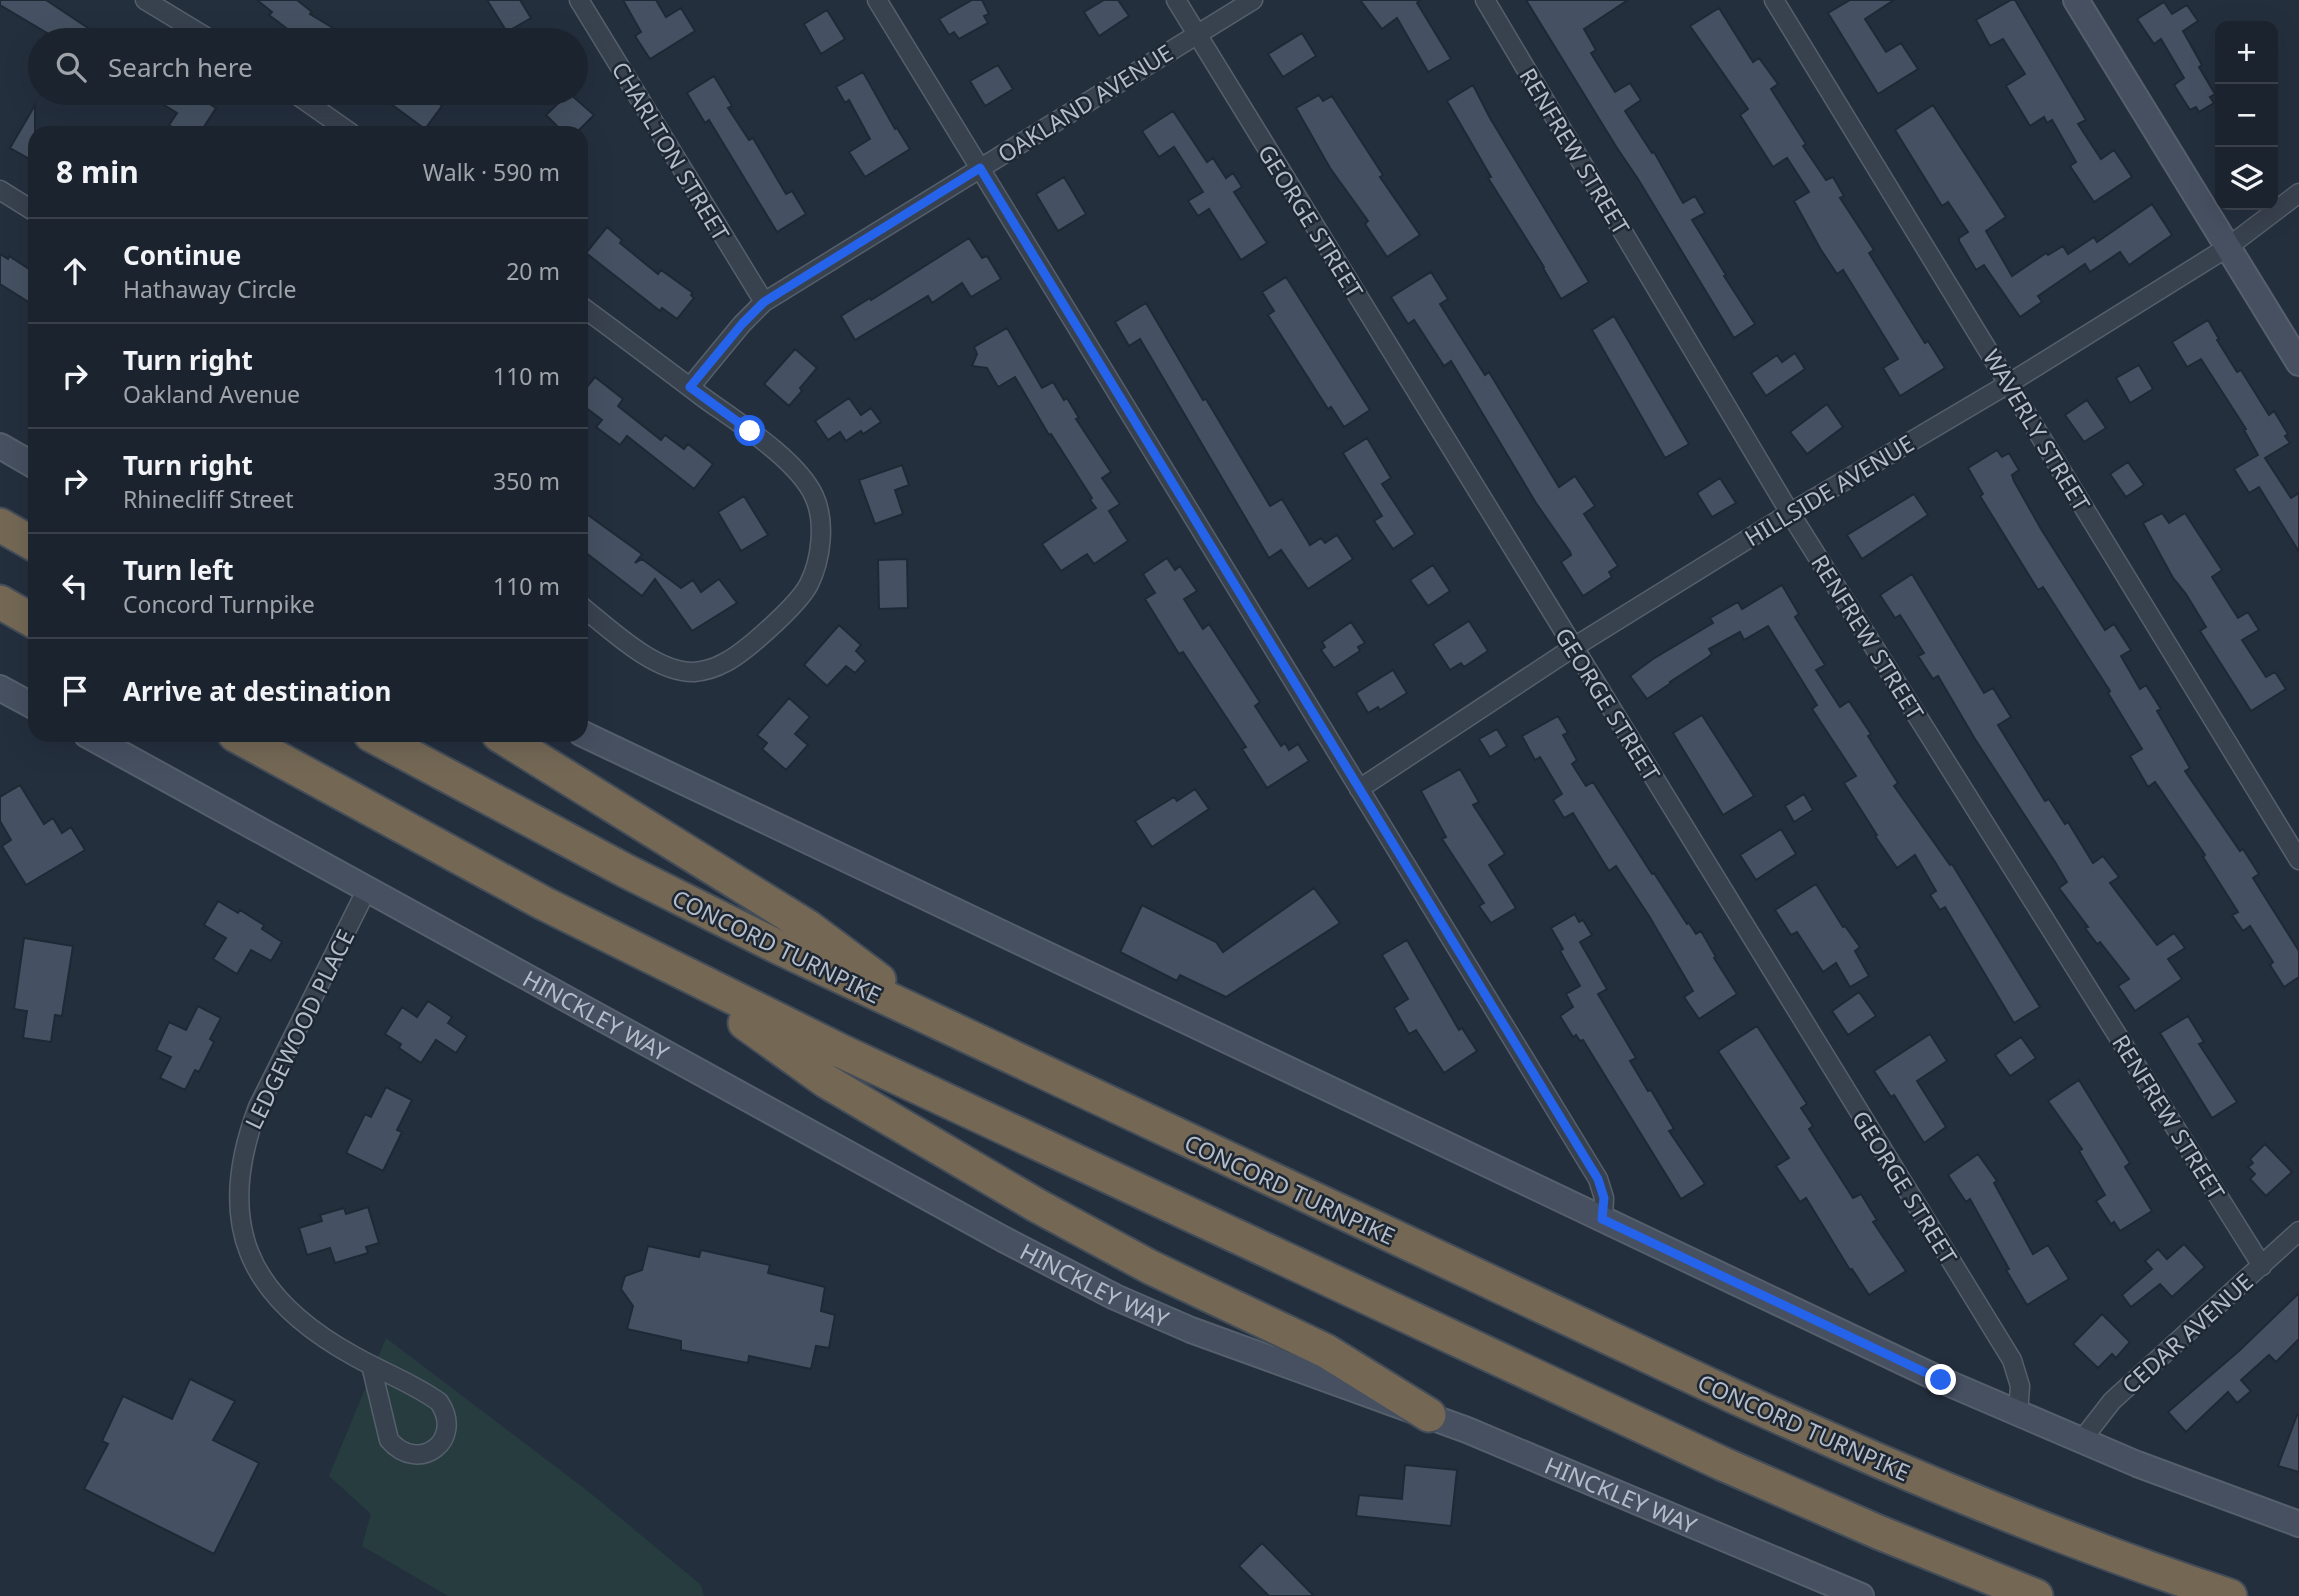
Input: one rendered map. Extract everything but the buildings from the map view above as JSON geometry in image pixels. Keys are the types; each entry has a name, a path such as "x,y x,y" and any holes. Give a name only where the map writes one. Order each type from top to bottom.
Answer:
{"highway":[{"path":"0,525 28,541"},
{"path":"0,602 28,617"},
{"path":"248,742 432,844 666,966 932,1095 1711,1458 1878,1532 2036,1596"},
{"name":"CONCORD TURNPIKE","path":"384,742 680,899 936,1024 1885,1464 2041,1528 2230,1596"},
{"path":"510,742 808,927 936,1024"},
{"path":"666,966 826,1081 1036,1205 1150,1267 1326,1351 1429,1415"}],"main road":[{"path":"2076,0 2299,363"},
{"path":"0,446 28,462"},
{"path":"0,688 28,702"},
{"path":"588,736 2018,1414 2173,1478 2299,1524"},
{"path":"100,742 367,889"},
{"name":"HINCKLEY WAY","path":"367,889 1077,1278 1155,1315 1230,1345 1429,1415 1861,1596"}],"street":[{"path":"145,0 191,28"},
{"name":"CHARLTON STREET","path":"579,0 764,302"},
{"path":"877,0 1598,1179 1604,1198 1602,1219"},
{"name":"GEORGE STREET","path":"1176,0 2012,1360 2020,1387 2018,1414"},
{"name":"OAKLAND AVENUE","path":"690,387 742,324 764,302 1253,0"},
{"name":"RENFREW STREET","path":"1485,0 1790,513 2262,1266"},
{"name":"WAVERLY STREET","path":"1774,0 2299,860"},
{"path":"311,105 341,126"},
{"path":"0,190 28,208"},
{"name":"HILLSIDE AVENUE","path":"1359,789 1574,647 2228,247 2299,193"},
{"path":"588,311 772,449 806,482 815,498 820,529 817,558 809,586 801,597 739,654 723,664 693,672 679,670 643,654 588,611"},
{"name":"LEDGEWOOD PLACE","path":"367,889 258,1107 245,1141 239,1177 241,1223 245,1243 256,1271 275,1298 322,1337 439,1402 447,1421 442,1441 435,1449 415,1455 396,1447 389,1440 371,1365"},
{"name":"CEDAR AVENUE","path":"2081,1441 2112,1401 2299,1231"}],"green space":[{"path":"386,1338 589,1492 701,1585 704,1596 448,1596 362,1546 371,1514 329,1476"}],"route":[{"path":"750,431 690,387 742,324 764,302 794,282 980,168 1598,1179 1604,1198 1602,1219 1941,1380"}]}
